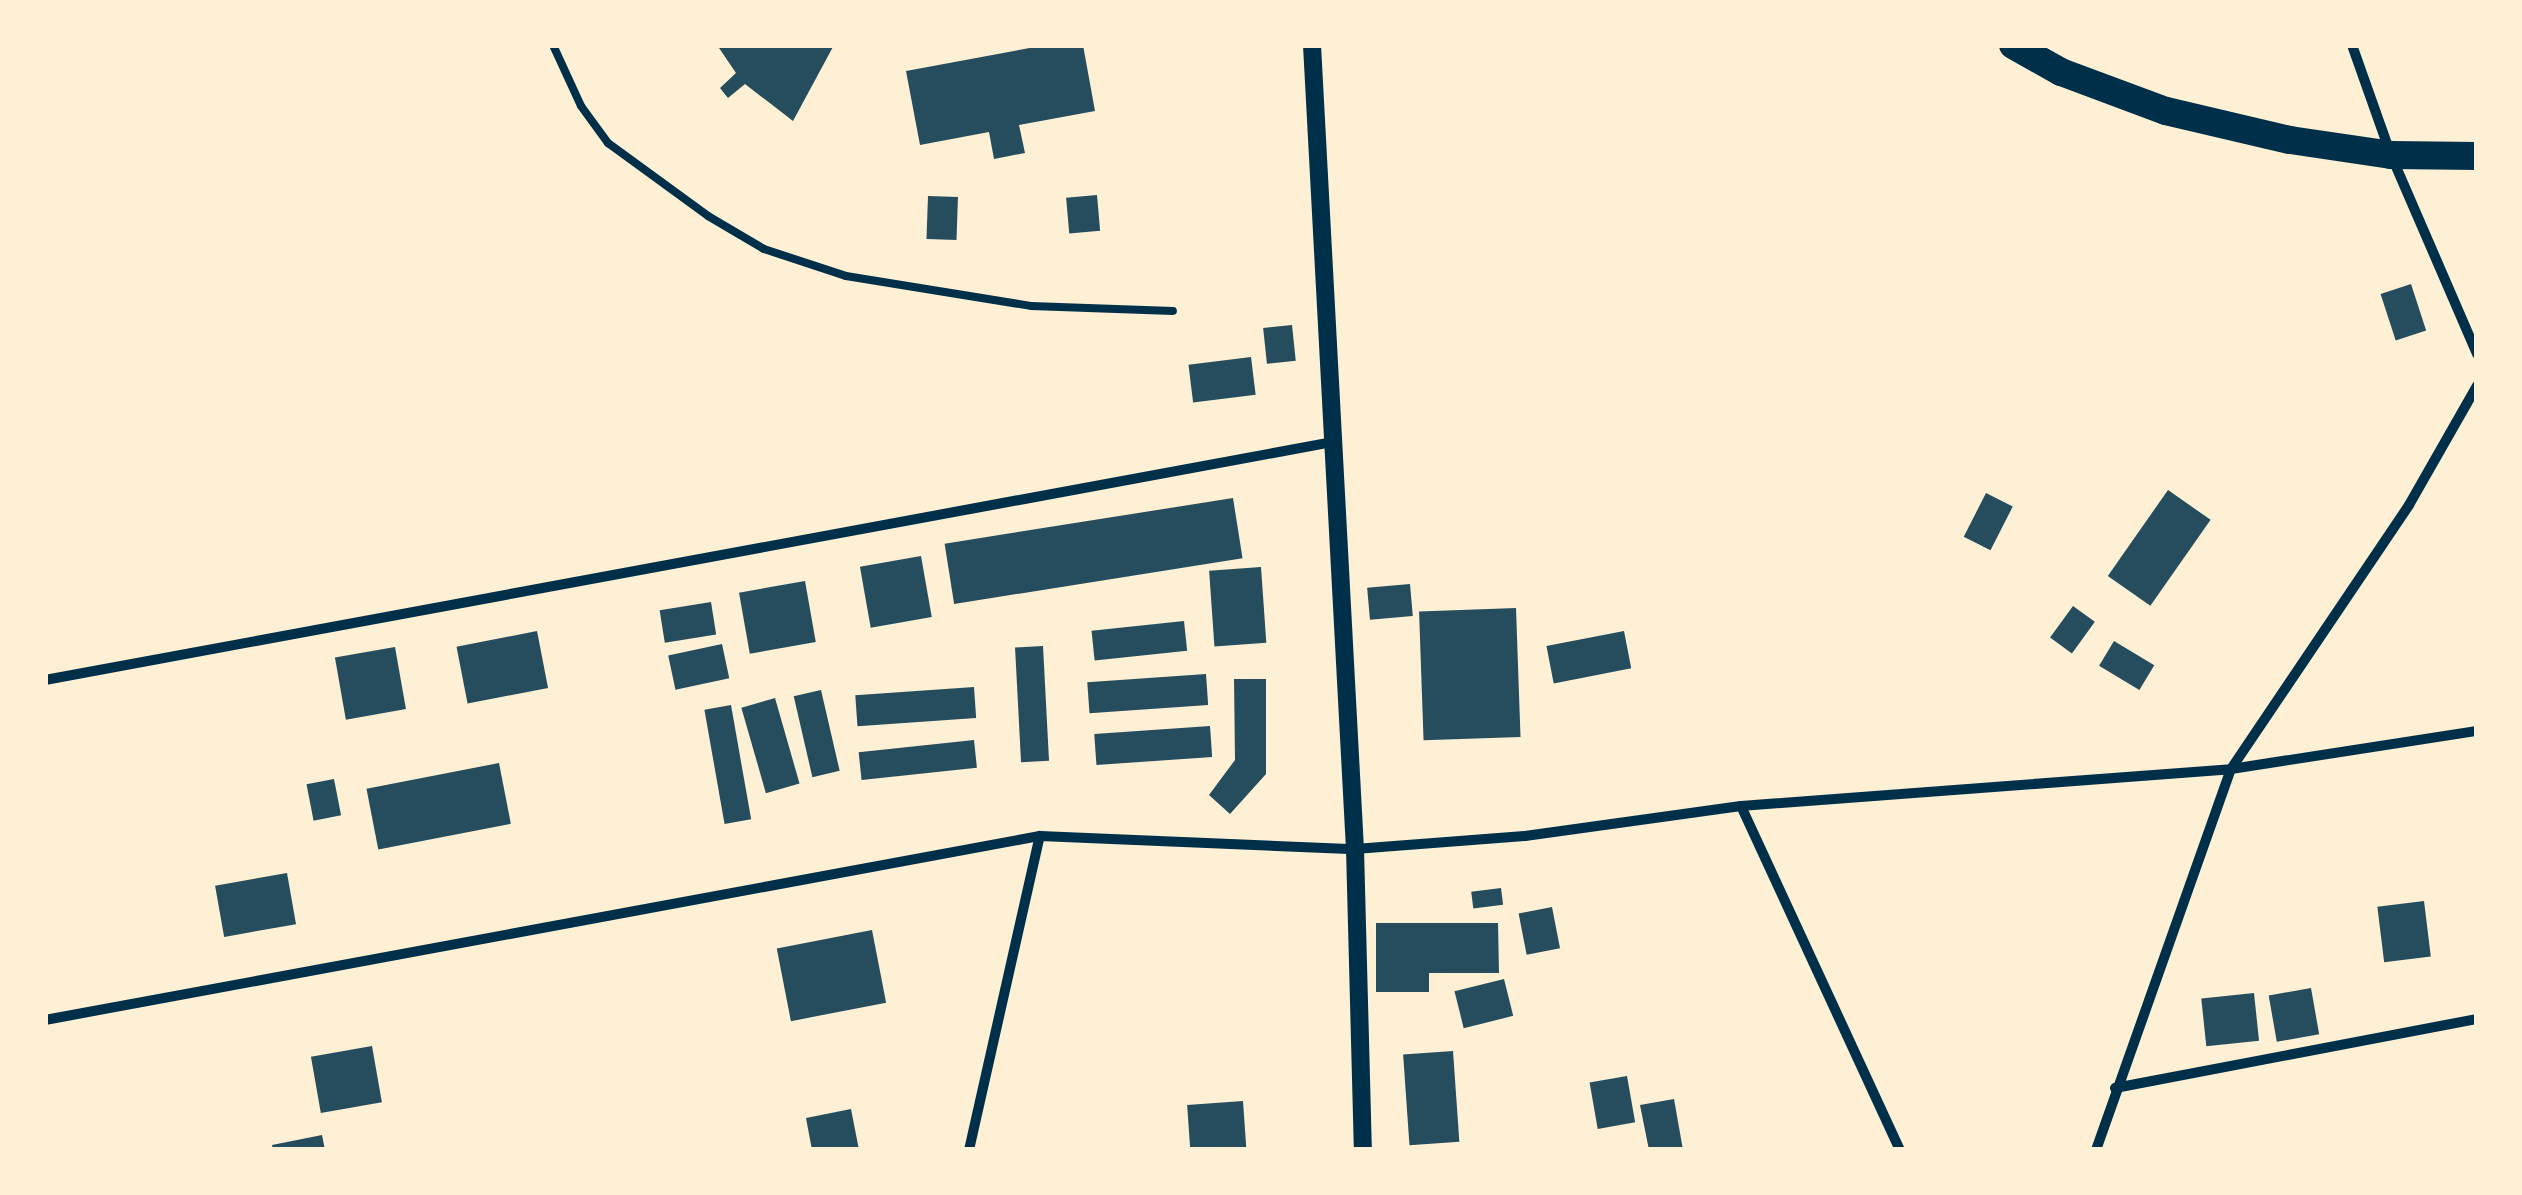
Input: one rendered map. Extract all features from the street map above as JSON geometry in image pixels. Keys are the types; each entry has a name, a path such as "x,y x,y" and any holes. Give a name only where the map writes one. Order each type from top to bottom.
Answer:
{"highway":[{"path":"2013,45 2061,72 2166,111 2290,140 2390,155 2477,156"}],"street":[{"path":"1312,45 1355,849 1362,1150"},
{"path":"2352,45 2390,155 2477,354"},
{"path":"2096,1150 2231,769 2409,505 2477,386"},
{"path":"45,680 1333,442"},
{"path":"45,1020 1040,836 1355,849 1525,836 1741,806 2231,769 2477,731"},
{"path":"1741,806 1900,1150"},
{"path":"970,1150 1040,836"},
{"path":"2115,1088 2477,1019"}],"lane":[{"path":"553,45 581,106 608,143 708,216 764,248 846,276 1031,306 1173,311"}],"building":[{"path":"717,45 834,45 793,121 745,84 728,98 720,88 736,73"},
{"path":"1046,45 1083,45 1095,111 1019,125 1025,153 994,159 989,132 920,145 906,71"},
{"path":"1097,195 1100,231 1069,234 1066,198"},
{"path":"928,196 958,197 956,240 926,239"},
{"path":"2411,284 2426,331 2396,340 2381,294"},
{"path":"1292,325 1296,361 1267,364 1263,328"},
{"path":"1251,357 1256,395 1193,402 1188,365"},
{"path":"2168,490 2211,520 2150,606 2108,576"},
{"path":"1986,493 2013,507 1990,550 1964,537"},
{"path":"1233,498 1243,558 954,604 945,544"},
{"path":"921,556 932,617 871,628 860,567"},
{"path":"1261,567 1266,643 1214,646 1209,571"},
{"path":"805,581 816,642 750,654 739,593"},
{"path":"1410,584 1413,616 1370,620 1367,588"},
{"path":"711,602 716,635 665,643 660,610"},
{"path":"2073,606 2095,622 2072,653 2050,638"},
{"path":"1516,608 1521,737 1424,740 1419,611"},
{"path":"1184,621 1187,651 1095,661 1092,631"},
{"path":"537,631 548,688 468,704 457,647"},
{"path":"1624,631 1631,668 1554,683 1546,646"},
{"path":"2114,641 2154,665 2139,690 2099,666"},
{"path":"722,644 729,678 675,690 668,655"},
{"path":"1043,646 1049,761 1021,762 1015,647"},
{"path":"395,647 406,709 346,720 335,658"},
{"path":"1206,674 1208,705 1089,713 1087,682"},
{"path":"1234,679 1266,679 1266,774 1230,814 1209,795 1235,760"},
{"path":"974,687 976,718 857,726 855,695"},
{"path":"821,690 840,771 812,777 794,696"},
{"path":"775,698 800,784 766,793 741,708"},
{"path":"731,705 751,819 725,824 704,710"},
{"path":"1210,726 1212,757 1096,765 1094,734"},
{"path":"974,740 977,768 862,780 859,752"},
{"path":"499,763 511,824 378,850 366,789"},
{"path":"334,779 341,815 314,821 307,784"},
{"path":"287,873 296,924 224,937 215,886"},
{"path":"1501,888 1503,905 1473,909 1471,892"},
{"path":"2424,901 2431,957 2384,962 2377,907"},
{"path":"1552,907 1560,948 1527,955 1519,913"},
{"path":"1376,923 1498,923 1499,973 1429,973 1429,992 1376,992"},
{"path":"872,930 886,1003 791,1021 777,949"},
{"path":"1504,979 1513,1016 1464,1028 1455,991"},
{"path":"2311,988 2319,1034 2277,1042 2269,995"},
{"path":"2254,993 2259,1041 2206,1046 2201,999"},
{"path":"372,1046 382,1102 321,1113 311,1057"},
{"path":"1453,1051 1459,1142 1409,1145 1403,1054"},
{"path":"1627,1076 1635,1122 1598,1129 1590,1083"},
{"path":"1674,1099 1683,1150 1649,1150 1640,1105"},
{"path":"1243,1101 1246,1150 1190,1150 1187,1105"},
{"path":"851,1109 859,1150 812,1150 806,1118"},
{"path":"322,1135 325,1150 273,1150 272,1145"}]}
